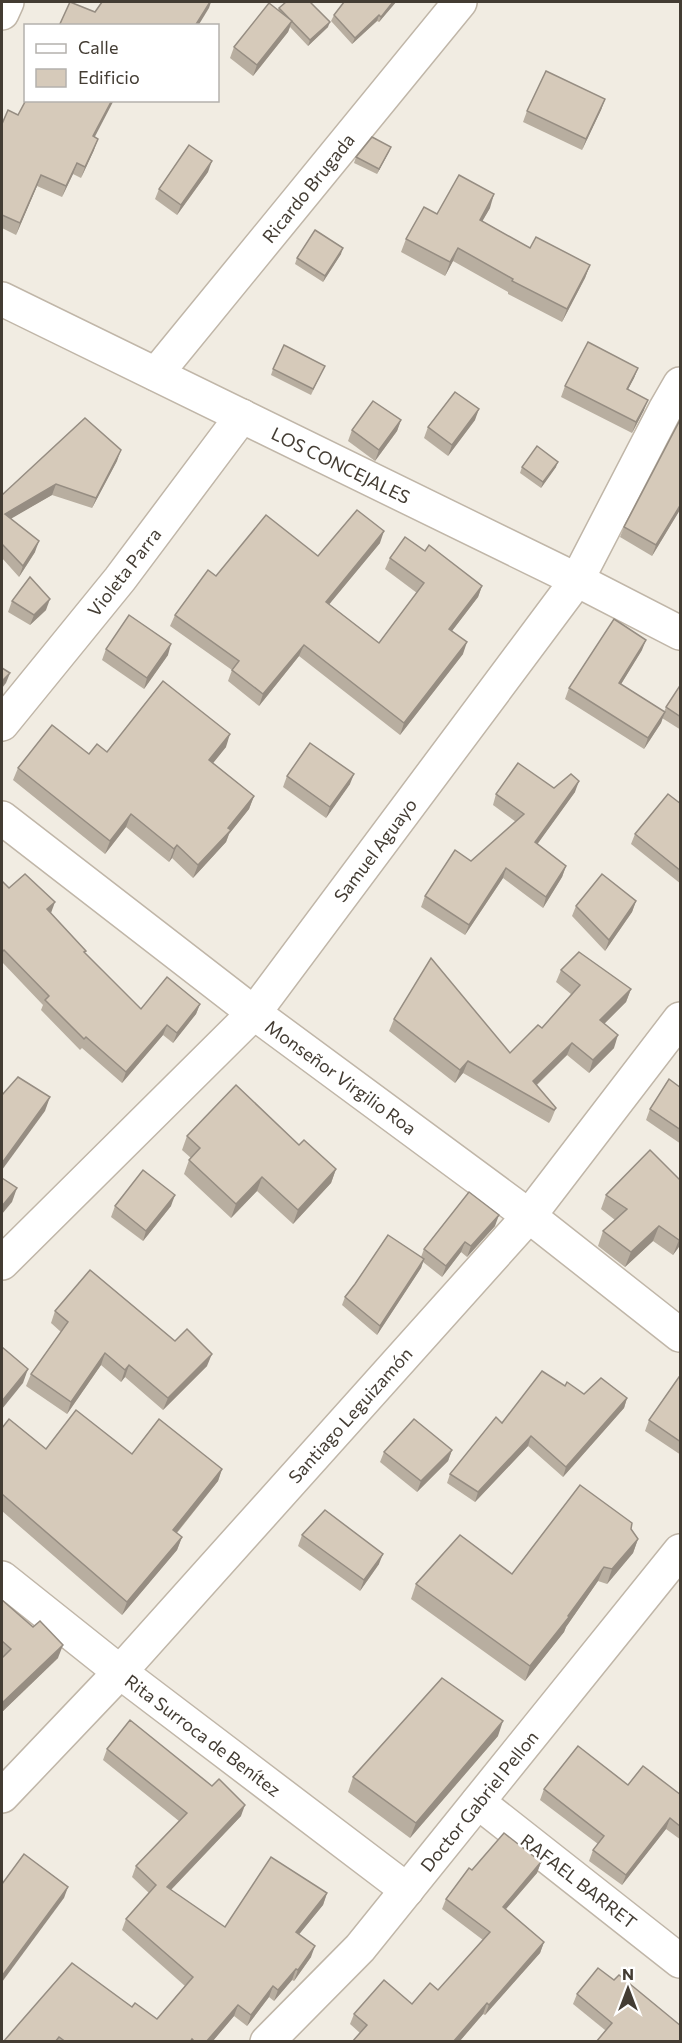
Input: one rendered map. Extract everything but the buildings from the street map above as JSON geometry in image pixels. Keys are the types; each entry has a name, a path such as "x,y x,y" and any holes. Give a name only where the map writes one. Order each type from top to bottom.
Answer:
{"street":[{"path":"2,13 7,2"},
{"name":"Ricardo Brugada","path":"156,375 460,2"},
{"name":"LOS CONCEJALES","path":"2,299 681,633"},
{"name":"Samuel Aguayo","path":"2,1263 254,1012 577,580 665,410 681,384"},
{"name":"Violeta Parra","path":"2,724 120,579 242,416"},
{"name":"Monseñor Virgilio Roa","path":"2,818 254,1012 528,1215 681,1335"},
{"name":"Santiago Leguizamón","path":"2,1796 120,1672 528,1215 681,1019"},
{"name":"Doctor Gabriel Pellon","path":"267,2042 360,1948 681,1551"},
{"name":"Rita Surroca de Benítez","path":"2,1578 120,1672 407,1890"},
{"name":"RAFAEL BARRET","path":"478,1802 681,1961"}]}
